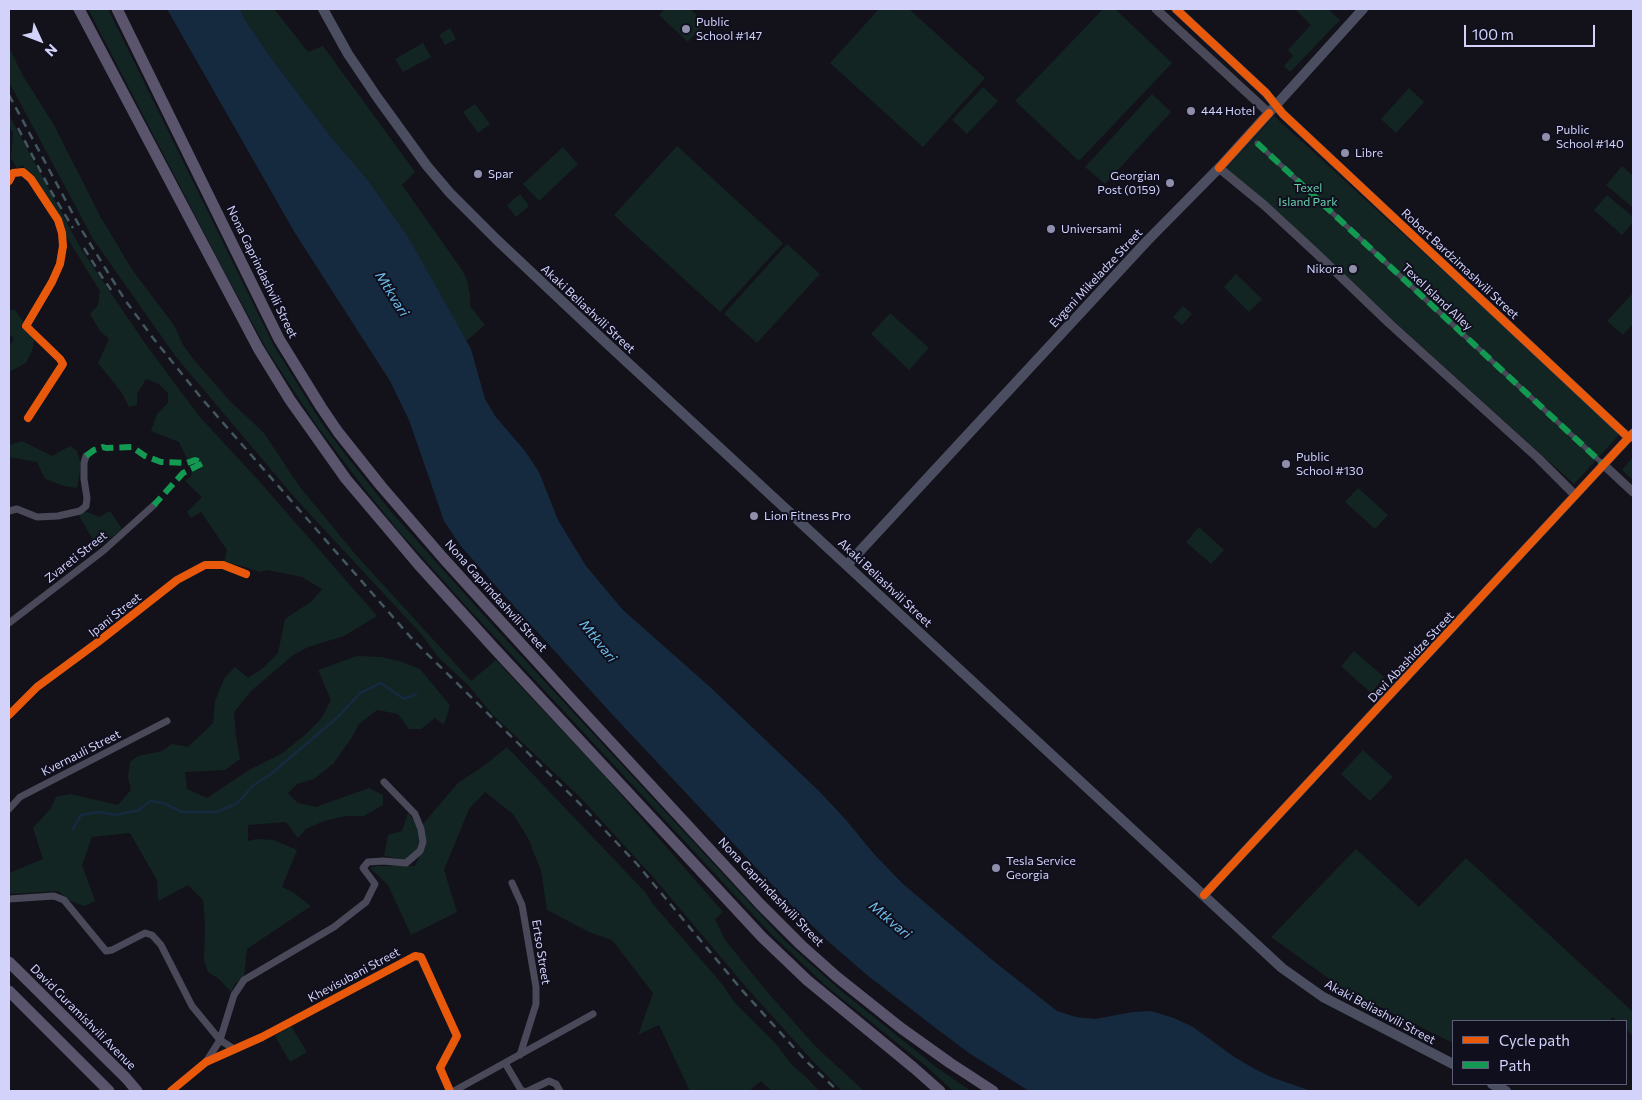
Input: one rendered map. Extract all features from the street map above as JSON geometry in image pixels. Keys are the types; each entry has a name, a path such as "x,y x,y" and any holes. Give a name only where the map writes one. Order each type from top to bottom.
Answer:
{"main road":[{"path":"79,9 258,348 290,400 346,479 418,564 493,647 762,937 813,985 940,1091"},
{"name":"Nona Gaprindashvili Street","path":"117,9 279,339 325,413 381,486 444,560 760,904 801,945 837,977 901,1028 993,1091"},
{"name":"Akaki Beliashvili Street","path":"323,9 348,54 427,166 450,193 600,338 1282,968 1323,997 1452,1063"},
{"name":"Evgeni Mikeladze Street","path":"847,565 1148,241 1219,168 1363,9"},
{"name":"David Guramishvili Avenue","path":"9,962 138,1091"},
{"path":"9,991 109,1091"},
{"path":"1494,1085 1506,1091"}],"street":[{"path":"1176,9 1266,93 1272,110"},
{"path":"1161,10 1272,110"},
{"name":"Robert Bardzimashvili Street","path":"1272,110 1631,435"},
{"name":"Texel Island Alley","path":"1257,143 1604,465"},
{"path":"1219,168 1264,205 1310,247 1538,458 1575,496"},
{"path":"9,181 13,173 23,172 31,179 58,220 62,233 63,246 60,264 52,282 26,326 63,364 28,418"},
{"name":"Devi Abashidze Street","path":"1204,895 1631,435"},
{"path":"9,511 17,509 37,517 58,516 80,511 86,506 87,498 84,479 86,456"},
{"path":"1604,465 1633,492"},
{"name":"Zvareti Street","path":"9,622 103,552 154,505"},
{"name":"Ipani Street","path":"9,715 37,687 177,580 205,565 223,565 246,574"},
{"name":"Kvernauli Street","path":"9,810 20,797 167,721"},
{"name":"Khevisubani Street","path":"206,1062 220,1040 234,994 244,980 334,927 366,902 376,884 364,868 368,862 406,863 420,852 423,842 421,829 415,814 384,782"},
{"name":"Ertso Street","path":"512,883 522,905 536,987 536,1004 520,1055"},
{"path":"9,899 54,896 64,900 106,951 112,950 145,933 152,935 160,945 192,1006 220,1040 234,1050"},
{"name":"Khevisubani Street","path":"171,1091 206,1062 262,1037 415,956 421,957 457,1036 440,1068 452,1091"},
{"path":"452,1091 593,1014"},
{"path":"505,1063 523,1091"},
{"path":"528,1091 549,1081 556,1084 560,1091"}],"green space":[{"path":"88,9 108,9 274,346 321,422 393,514 497,630 784,940 840,990 936,1067 971,1091 953,1091 927,1067 825,985 770,933 397,529 317,426 267,350"},
{"path":"240,9 274,9 308,52 323,46 415,172 402,185 462,270 467,280 470,306 485,325 466,341 409,238 367,179 331,137 269,55 245,20"},
{"path":"664,9 690,9 705,23 688,42 659,15"},
{"path":"879,9 909,9 985,78 923,147 830,63"},
{"path":"1103,9 1115,9 1172,63 1079,161 1015,101"},
{"path":"1295,9 1328,9 1340,20 1290,72 1284,66 1293,56 1288,50 1311,25"},
{"path":"450,28 456,39 445,45 439,35"},
{"path":"423,43 431,57 403,72 395,59"},
{"path":"9,47 22,74 54,125 100,216 133,271 174,325 183,345 194,360 230,401 264,433 299,486 356,555 471,681 496,660 601,772 723,912 715,919 725,940 770,995 815,1046 864,1091 842,1091 809,1057 746,987 654,878 580,797 492,714 468,685 438,657 422,635 296,499 176,357 93,239 9,82"},
{"path":"983,87 998,101 967,134 952,120"},
{"path":"1409,88 1424,102 1396,133 1381,119"},
{"path":"1152,94 1171,112 1105,184 1085,167"},
{"path":"475,104 490,124 478,133 463,112"},
{"path":"9,115 81,249 144,342 199,416 259,481 377,616 344,636 308,647 292,656 251,691 234,712 240,759 225,770 185,772 187,789 207,798 249,770 281,754 305,735 321,719 331,700 318,670 357,656 382,657 420,669 450,705 444,725 435,718 421,729 409,729 398,714 377,710 359,724 333,764 314,779 297,784 288,793 298,803 316,807 369,788 383,795 383,805 364,816 346,816 324,821 306,829 298,838 286,822 248,825 248,841 257,839 274,840 297,850 282,887 294,893 311,906 247,949 244,977 235,984 231,992 219,979 208,972 204,960 205,924 203,900 188,885 158,901 157,880 130,833 92,837 82,865 95,901 84,906 70,901 58,891 9,894 9,873 43,859 33,828 51,808 56,797 70,794 118,805 131,790 128,777 130,762 138,756 162,751 172,744 188,747 213,723 215,701 225,677 235,667 248,678 263,668 278,653 285,619 312,601 322,589 302,577 267,570 259,572 224,562 227,550 201,512 191,518 187,512 202,497 185,481 192,475 190,465 179,442 151,431 157,414 168,403 168,393 159,384 146,379 137,394 137,405 129,407 122,393 98,363 109,339 100,331 90,314 98,305 100,291 66,236 60,220 23,165 17,168 11,158 13,132 9,127"},
{"name":"Texel Island Park","path":"1274,116 1616,429 1618,436 1574,484 1226,169"},
{"path":"677,146 783,243 720,312 614,215"},
{"path":"563,147 578,164 539,201 523,184"},
{"path":"1622,166 1633,176 1633,208 1606,185"},
{"path":"520,194 529,206 516,217 507,205"},
{"path":"1607,195 1633,217 1633,222 1622,235 1594,210"},
{"path":"787,244 820,274 757,343 724,314"},
{"path":"1236,274 1262,299 1249,312 1224,287"},
{"path":"1632,294 1633,324 1623,335 1607,321"},
{"path":"1183,306 1192,314 1182,325 1173,317"},
{"path":"14,309 23,321 24,327 35,336 32,351 26,363 9,372 9,347 14,338 9,334 9,311"},
{"path":"890,313 929,348 909,370 871,334"},
{"path":"22,441 52,456 70,446 77,451 81,464 77,488 64,486 45,479 37,462 9,457 9,445"},
{"path":"1633,457 1633,480 1622,470"},
{"path":"1358,488 1388,515 1375,529 1345,502"},
{"path":"85,511 99,517 110,511 122,529 98,548 79,516"},
{"path":"1199,527 1224,550 1211,564 1186,542"},
{"path":"1354,651 1384,677 1371,693 1341,666"},
{"path":"507,747 646,893 652,903 722,984 735,1003 776,1044 793,1066 819,1091 772,1091 761,1081 751,1089 752,1091 690,1091 659,1025 638,1035 653,993 612,940 589,932 547,910 541,871 528,838 513,814 485,792 469,809 444,870 457,912 411,935 388,885 370,868 376,866 415,866 426,842 422,825 458,783"},
{"path":"1363,750 1393,777 1370,801 1341,774"},
{"path":"408,813 418,826 420,840 416,851 405,860 384,856 388,835 402,831"},
{"path":"1356,849 1419,907 1466,858 1633,1012 1633,1036 1627,1030 1627,1020 1616,1020 1613,1017 1610,1020 1452,1020 1452,1043 1342,988 1271,937"},
{"path":"291,1026 307,1052 290,1062 275,1036"}],"water":[{"name":"Mtkvari","path":"167,9 240,9 245,20 269,55 331,137 367,179 409,238 471,349 485,399 495,416 525,451 539,472 558,520 586,566 623,610 710,687 820,792 902,883 991,959 1057,1011 1076,1017 1095,1019 1133,1012 1151,1011 1174,1018 1193,1027 1253,1068 1271,1077 1311,1091 1029,1091 969,1053 867,975 830,943 792,906 610,712 460,545 444,521 409,420 390,381 295,233"}],"waterway":[{"path":"73,829 81,815 99,812 116,815 139,810 150,801 163,803 182,812 216,812 236,804 254,785 271,774 339,716 360,693 381,683 404,699 416,694"}],"railway":[{"path":"9,95 81,229 125,300 203,400 414,641 580,804 637,864 741,989 806,1061 838,1091"},
{"path":"18,128 52,193 73,228"},
{"path":"84,248 114,294"}],"marked path":[{"path":"1257,143 1604,465"},
{"path":"86,456 94,450 103,447 132,447 145,456 161,462 187,463 195,460 203,463 183,473 154,505"}],"cycle path":[{"path":"1176,9 1266,93 1283,114 1629,438"},
{"path":"1219,168 1269,113"},
{"path":"9,181 13,173 23,172 31,179 58,220 62,233 63,246 60,264 52,282 26,326 63,364 28,418"},
{"path":"1204,895 1633,433"},
{"path":"9,715 37,687 177,580 205,565 223,565 246,574"},
{"path":"171,1091 206,1062 262,1037 415,956 421,957 457,1036 440,1068 450,1091"}],"place":[{"name":"Public School #147","path":"686,29"},
{"name":"444 Hotel","path":"1191,111"},
{"name":"Public School #140","path":"1546,137"},
{"name":"Libre","path":"1345,153"},
{"name":"Spar","path":"478,174"},
{"name":"Georgian Post (0159)","path":"1170,183"},
{"name":"Universami","path":"1051,229"},
{"name":"Nikora","path":"1353,269"},
{"name":"Public School #130","path":"1286,464"},
{"name":"Lion Fitness Pro","path":"754,516"},
{"name":"Tesla Service Georgia","path":"996,868"}]}
